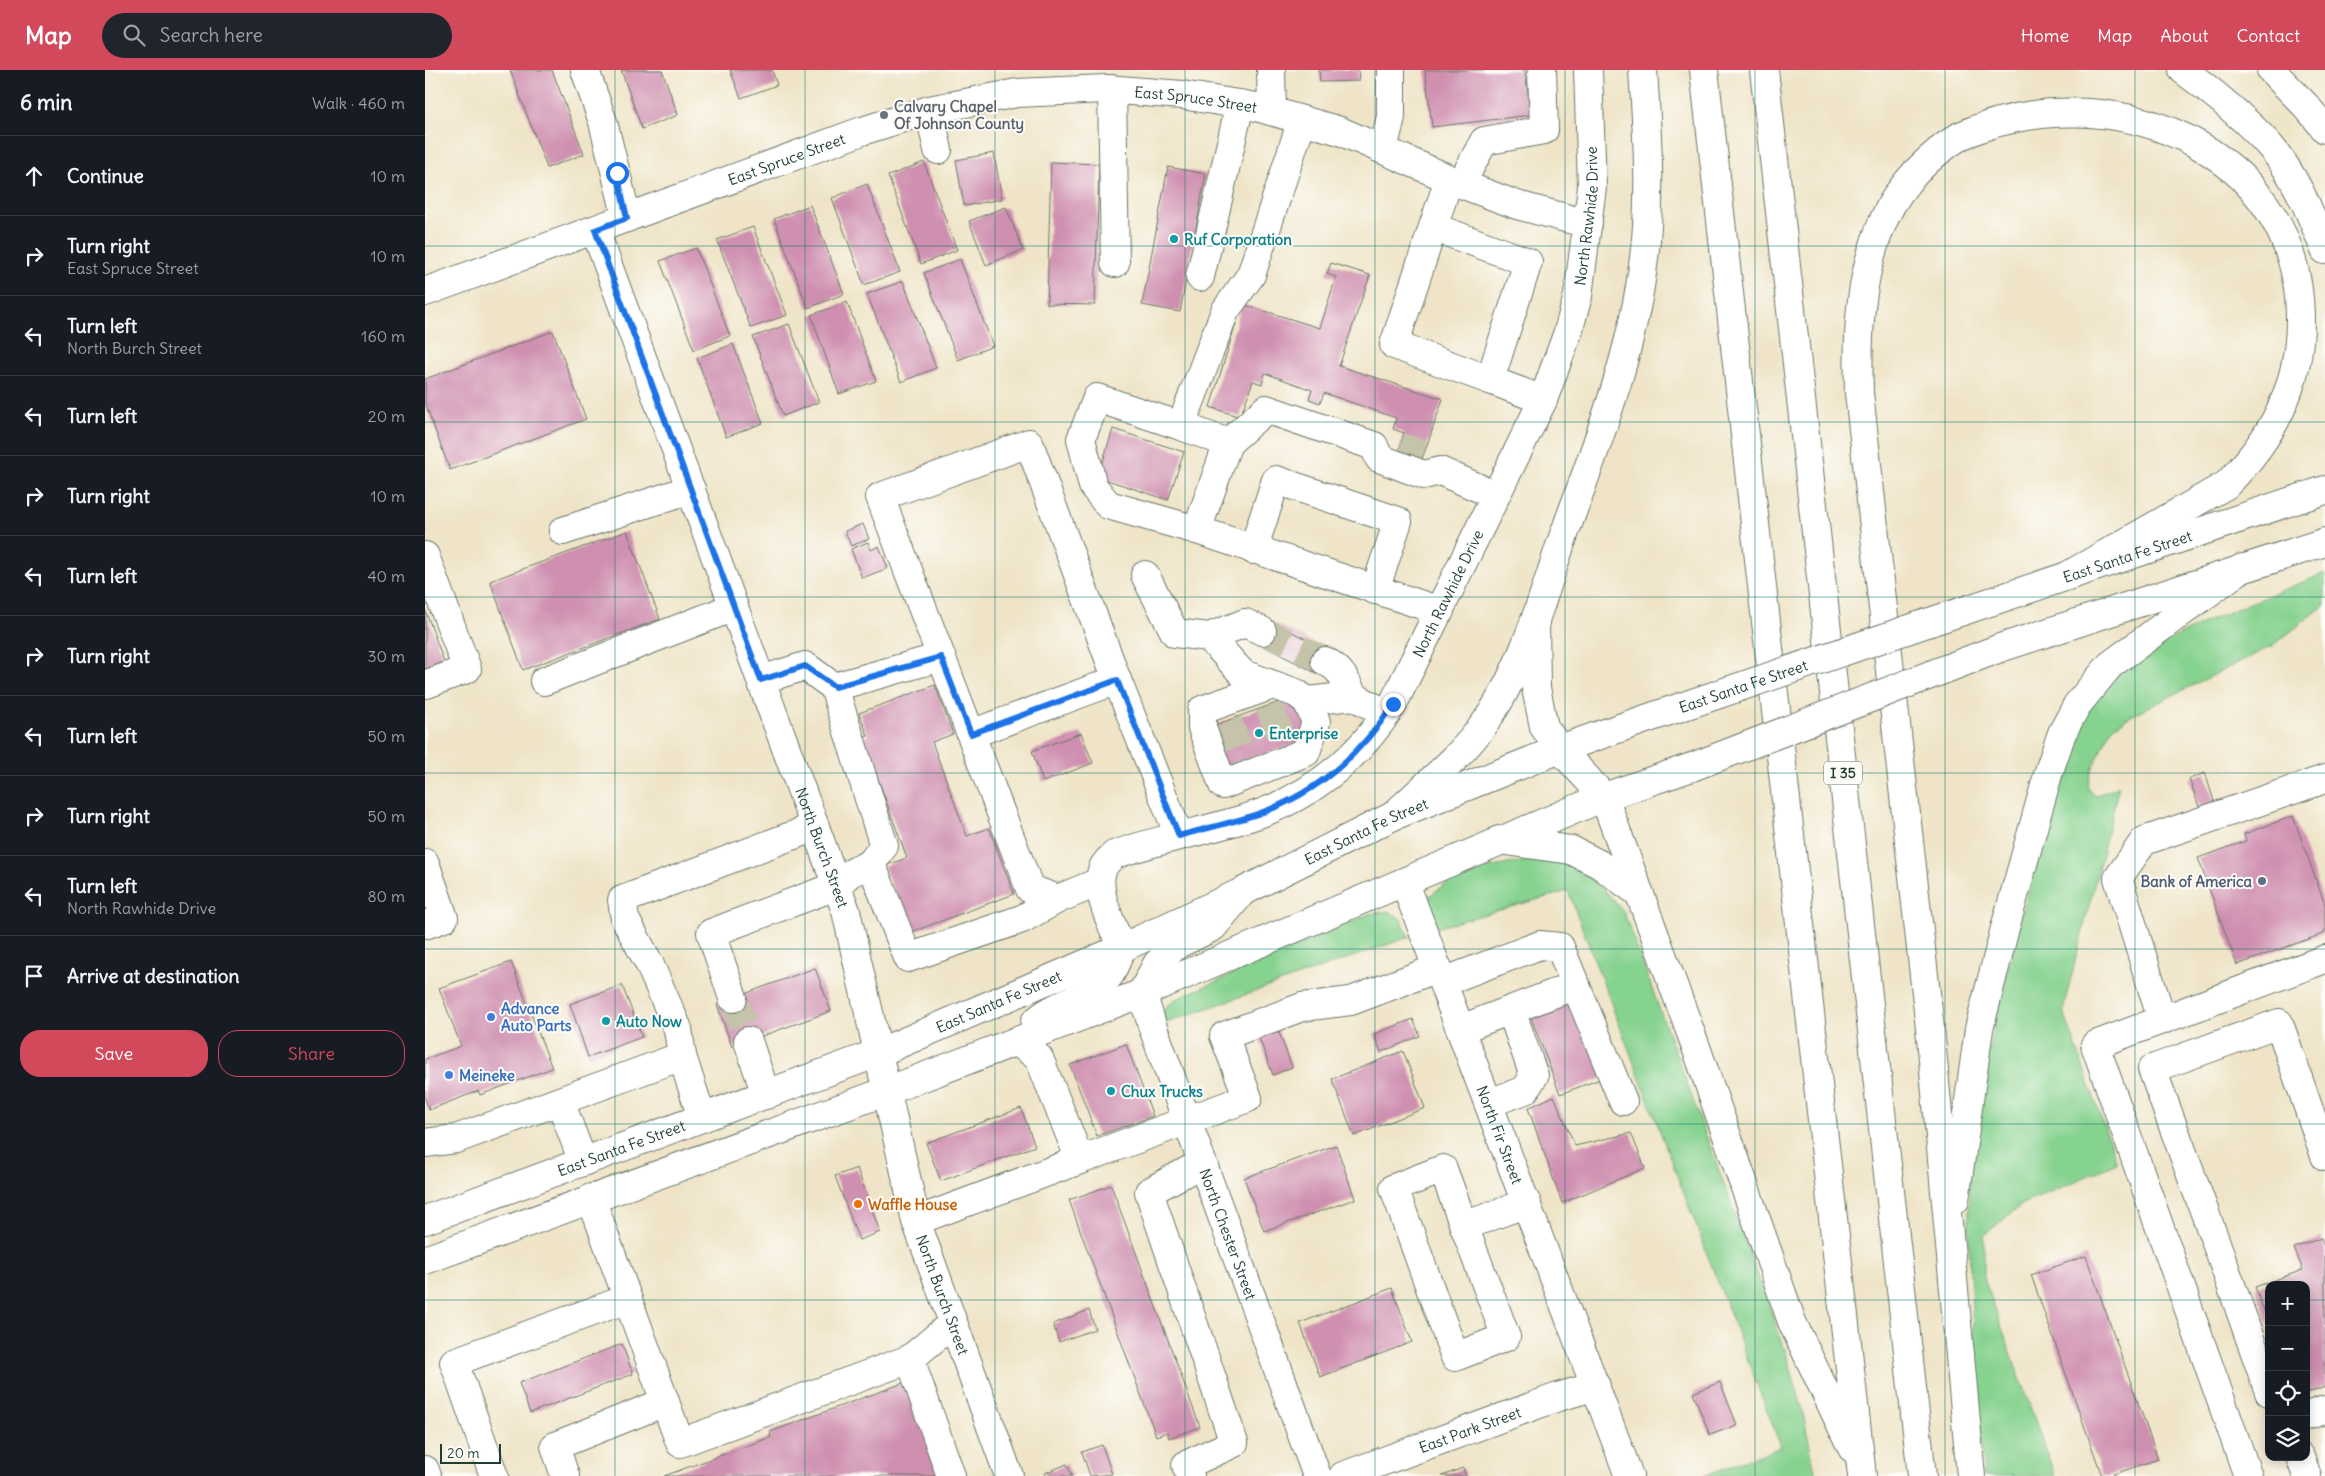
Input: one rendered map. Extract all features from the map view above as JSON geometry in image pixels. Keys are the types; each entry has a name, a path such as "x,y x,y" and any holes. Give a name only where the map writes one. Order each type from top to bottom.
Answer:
{"main road":[{"path":"585,70 603,122 627,218"},
{"path":"1271,70 1272,111"},
{"path":"1383,149 1391,117 1391,70"},
{"path":"1542,70 1544,130 1485,141 1455,181 1433,227 1394,345 1543,400"},
{"name":"North Rawhide Drive","path":"1099,882 1103,867 1114,855 1263,812 1291,801 1339,767 1360,748 1387,714 1543,400 1568,332 1578,296 1588,224 1593,162 1588,70"},
{"path":"1393,816 1467,746 1485,723 1508,682 1535,621 1605,418 1637,303 1645,257 1648,201 1643,70"},
{"path":"1704,70 1861,1471"},
{"name":"I 35","path":"1764,70 1922,1476"},
{"path":"2183,70 2224,101 2270,146 2300,192 2325,250"},
{"path":"2271,70 2307,107 2325,129"},
{"name":"East Spruce Street","path":"425,292 861,131 1027,81 1112,89 1157,81 1182,94 1272,111 1340,131 1455,181 1517,205 1588,224"},
{"path":"1112,89 1115,263"},
{"path":"1971,1476 1930,1028 1859,393 1859,312 1863,280 1874,243 1887,212 1906,184 1925,164 1946,145 1969,130 1995,117 2049,102 2081,100 2127,105 2166,117 2190,129 2216,146 2238,166 2259,190 2274,214 2288,244 2297,274 2300,334 2297,360 2279,414 2263,443 2244,467 2226,485 2069,575"},
{"path":"1200,276 1240,104"},
{"path":"929,110 939,150"},
{"path":"1181,426 1225,311 1251,275 1302,120"},
{"path":"1433,227 1528,262 1490,380"},
{"name":"North Burch Street","path":"595,230 846,912 915,1221 1009,1476"},
{"path":"1228,443 1097,398 1081,439 1093,486 1108,506 1197,530 1439,611"},
{"path":"1197,530 1228,443 1267,409 1373,446 1387,442 1421,457 1495,495"},
{"path":"1058,899 1030,889 880,497 1029,443 1117,680 1179,836"},
{"path":"1373,446 1379,458 1424,475 1421,457"},
{"path":"1253,550 1276,480 1398,521 1375,590"},
{"path":"563,531 691,489"},
{"name":"East Santa Fe Street","path":"425,1220 878,1053 1121,948 1242,892 1393,816 1560,749 1983,604 2325,490"},
{"path":"425,1260 887,1090 1142,992 1405,883 1499,840 1604,797 1692,767 2000,648 2325,542"},
{"path":"425,556 467,669 427,684"},
{"path":"1949,1230 1959,1185 1979,1029 2049,771 2062,733 2077,705 2110,665 2242,568"},
{"path":"1145,575 1175,633 1209,637 1245,623 1262,631"},
{"path":"544,681 734,606"},
{"path":"1535,621 1539,709 1544,727 1560,749 1604,797 1792,1322 1861,1471"},
{"path":"1209,637 1243,674 1268,693"},
{"path":"835,687 941,657"},
{"path":"1325,661 1343,674 1353,696"},
{"path":"733,998 711,933 836,886 849,874 871,863 885,846 835,687 805,666 761,680"},
{"path":"971,734 1117,680"},
{"path":"1268,693 1296,693 1307,701 1316,722 1306,752 1287,753 1246,769 1223,785 1202,728 1202,710 1225,712 1268,693"},
{"path":"1307,701 1353,696 1387,714"},
{"path":"1287,753 1309,790"},
{"path":"2161,1020 2118,878 2144,842 2325,780"},
{"path":"702,1118 683,1056 678,1029 649,964 625,919 622,900 815,827"},
{"path":"1499,840 1571,850 1599,864 1640,894"},
{"path":"425,863 444,918 428,924"},
{"path":"871,863 908,958 1022,919 1058,899 1099,882 1102,897 1121,948 1110,975 1093,989 1045,1013 1015,1041"},
{"name":"North Fir Street","path":"1405,883 1597,1386 1629,1476"},
{"path":"1142,992 1157,964 1170,951 1177,945 1213,927 1242,892"},
{"path":"915,1221 1249,1098 1224,1036 1302,1007 1351,1001 1540,945 1560,947 1623,1101"},
{"path":"2248,1476 2095,1045 2325,959"},
{"path":"1461,1029 1576,985"},
{"name":"North Chester Street","path":"1142,992 1187,1122 1317,1476"},
{"path":"1489,1103 1525,1090 1534,1076 1511,1010"},
{"path":"2265,1381 2152,1070 2279,1022 2325,1156"},
{"path":"748,1041 765,1095"},
{"path":"1015,1041 1039,1058 1080,1160"},
{"path":"425,1143 456,1139 683,1056"},
{"path":"560,1101 583,1162"},
{"path":"1189,1476 1186,1465 1234,1443 1149,1192 1203,1163"},
{"path":"1443,1169 1464,1226 1506,1337 1455,1357 1394,1188 1443,1169"},
{"path":"591,1198 680,1443 910,1359 953,1323"},
{"path":"1464,1226 1527,1203"},
{"path":"494,1476 454,1362 627,1299"},
{"path":"910,1359 951,1476"},
{"name":"East Park Street","path":"1358,1473 1558,1397 1597,1386"},
{"path":"565,1476 555,1446 665,1402"},
{"path":"2310,1415 2325,1410"},
{"path":"2301,1461 2307,1476"},
{"path":"425,1470 427,1476"}],"green space":[{"path":"2325,573 2325,605 2272,646 2129,717 2111,729 2091,772 2088,788 2095,796 2119,786 2063,1010 2117,1163 2023,1204 1984,1235 1984,1278 2055,1476 1984,1476 1969,1246 1969,1189 1974,1135 1998,1007 2060,779 2075,735 2084,715 2095,698 2107,684 2130,665 2182,633 2240,607"},
{"path":"1525,861 1552,861 1574,868 1593,880 1624,913 1787,1355 1802,1408 1816,1476 1703,1476 1781,1447 1568,891 1432,929 1428,906 1430,896 1440,888 1451,881 1475,872"},
{"path":"1388,911 1401,919 1409,937 1163,1024 1163,1011 1174,1000 1369,914"}],"building":[{"path":"510,70 552,70 584,154 547,168"},
{"path":"621,70 662,70 678,115 642,129"},
{"path":"730,70 772,70 777,85 741,98"},
{"path":"1319,70 1358,70 1359,81 1320,82"},
{"path":"1425,70 1525,70 1531,115 1432,127"},
{"path":"994,153 1002,199 964,206 956,160"},
{"path":"924,162 957,250 921,264 888,176"},
{"path":"1051,162 1099,164 1095,305 1047,304"},
{"name":"Ruf Corporation","path":"1168,167 1206,174 1180,312 1142,305"},
{"path":"867,184 900,272 864,285 832,198"},
{"path":"810,205 844,294 808,308 774,219"},
{"path":"1006,207 1023,250 986,265 969,221"},
{"path":"753,227 787,315 751,328 717,240"},
{"path":"696,248 730,336 694,350 660,261"},
{"path":"960,259 993,346 958,360 924,273"},
{"path":"1331,263 1370,275 1339,366 1443,399 1420,465 1397,459 1404,433 1393,429 1396,418 1324,393 1320,403 1309,399 1312,390 1265,373 1262,384 1253,381 1240,417 1210,407 1242,304 1320,328 1336,277 1327,274"},
{"path":"903,281 936,368 901,382 867,294"},
{"path":"847,302 876,381 839,394 811,315"},
{"path":"789,324 819,402 783,416 753,337"},
{"path":"553,331 586,419 450,470 425,403 425,379"},
{"path":"733,344 763,423 726,437 697,358"},
{"path":"1113,429 1184,452 1168,500 1098,477"},
{"path":"863,524 869,539 851,546 845,531"},
{"path":"627,531 660,619 523,670 490,581"},
{"path":"868,542 871,550 879,546 888,568 862,578 851,549"},
{"path":"425,609 444,662 425,669"},
{"path":"1268,620 1330,651 1318,674 1256,642"},
{"path":"935,685 953,734 932,742 967,836 989,828 1014,894 909,933 884,866 907,858 863,738 868,736 859,713"},
{"name":"Enterprise","path":"1295,696 1311,738 1222,770 1207,728"},
{"path":"1081,733 1093,763 1043,782 1032,751"},
{"path":"2205,773 2215,804 2200,809 2189,779"},
{"name":"Bank of America","path":"2293,816 2325,905 2325,933 2237,965 2198,858 2246,841 2244,834"},
{"name":"Advance Auto Parts","path":"511,962 552,1068 480,1095 478,1091 429,1110 425,1099 425,1059 461,1046 439,988"},
{"path":"815,968 831,1011 732,1047 717,1004"},
{"name":"Auto Now","path":"622,985 642,1037 588,1057 570,1004"},
{"path":"1577,1000 1606,1077 1560,1094 1531,1018"},
{"path":"1413,1019 1420,1036 1381,1052 1374,1034"},
{"path":"1277,1027 1292,1067 1273,1075 1258,1035"},
{"name":"Chux Trucks","path":"1126,1044 1153,1116 1097,1136 1070,1065"},
{"path":"1403,1051 1425,1108 1354,1136 1332,1079"},
{"path":"1554,1096 1575,1146 1631,1133 1645,1168 1562,1203 1528,1108"},
{"path":"1021,1108 1035,1146 941,1181 926,1143"},
{"path":"1336,1145 1355,1199 1264,1231 1244,1178"},
{"name":"Waffle House","path":"857,1168 880,1232 859,1240 835,1176"},
{"path":"1111,1185 1200,1427 1169,1438 1167,1432 1156,1436 1069,1200"},
{"path":"2321,1238 2325,1249 2325,1387 2310,1393 2310,1281 2272,1281 2303,1270 2294,1248"},
{"path":"2086,1256 2158,1459 2108,1476 2102,1476 2031,1275"},
{"path":"2265,1283 2265,1313 2255,1287"},
{"path":"1392,1288 1412,1342 1320,1377 1300,1323"},
{"path":"1089,1310 1095,1329 1059,1342 1053,1324"},
{"path":"622,1344 633,1374 530,1413 519,1383"},
{"path":"906,1382 940,1476 664,1476 771,1437 770,1432"},
{"path":"1720,1382 1737,1425 1710,1435 1693,1393"},
{"path":"1102,1445 1112,1474 1090,1476 1082,1452"},
{"path":"1067,1464 1072,1476 1046,1476 1045,1473"},
{"path":"1463,1468 1466,1476 1442,1476"}],"tunnel":[{"path":"1400,447 1423,454"},
{"path":"1262,631 1325,661"},
{"path":"1269,706 1285,747"},
{"path":"1228,721 1244,762"},
{"path":"733,998 748,1041"}],"place":[{"name":"Calvary Chapel Of Johnson County","path":"884,115"},
{"name":"Ruf Corporation","path":"1174,239"},
{"name":"Enterprise","path":"1259,733"},
{"name":"Bank of America","path":"2262,881"},
{"name":"Advance Auto Parts","path":"491,1017"},
{"name":"Auto Now","path":"606,1021"},
{"name":"Meineke","path":"449,1075"},
{"name":"Chux Trucks","path":"1111,1091"},
{"name":"Waffle House","path":"858,1204"}],"route":[{"path":"617,173 627,218 595,230 761,680 805,666 835,687 941,657 971,734 1117,680 1179,836 1263,812 1291,801 1309,790 1360,748 1378,728 1393,704"}]}
